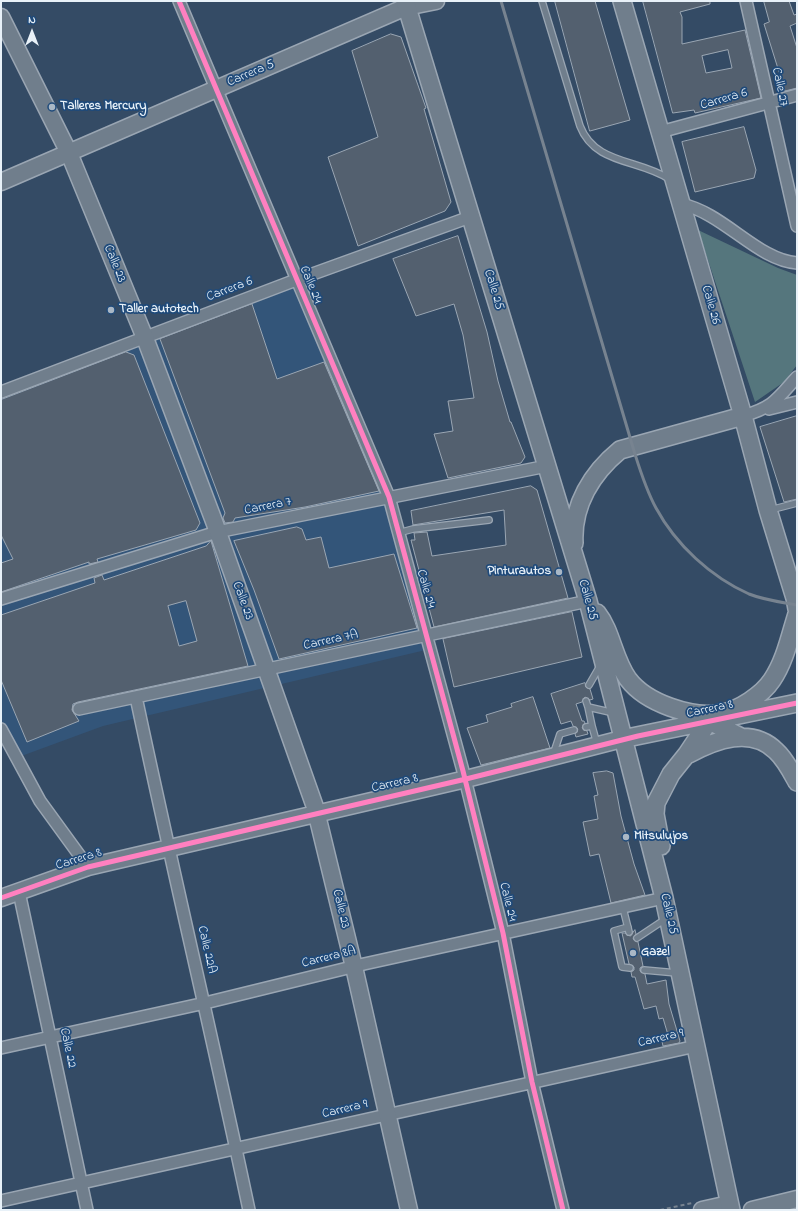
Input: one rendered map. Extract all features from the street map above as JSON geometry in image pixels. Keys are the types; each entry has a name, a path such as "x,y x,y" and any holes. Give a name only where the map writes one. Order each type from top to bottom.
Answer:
{"main road":[{"name":"Carrera 5","path":"1,182 216,89 405,4 436,1"},
{"name":"Calle 26","path":"622,1 743,416 768,510 797,609"},
{"name":"Calle 25","path":"405,4 436,98 470,217 588,602 602,662 617,713 622,739 669,917 730,1207"},
{"name":"Calle 23","path":"1,17 69,153 145,338 218,532 317,814 354,967 409,1210"},
{"path":"576,561 574,535 576,517 583,494 590,482 608,459 620,450 633,445 743,416"},
{"path":"588,602 604,621 618,662 628,679 643,694 660,703 679,710 702,714 722,713 741,705 757,694 771,681 785,653 797,614"},
{"name":"Carrera 8","path":"1,898 88,867 466,779 622,739 797,703"},
{"path":"664,898 664,860 655,814 656,804 671,774 687,754 709,721 741,737"},
{"path":"687,754 715,741 730,737 741,737 757,740 775,750 797,782"},
{"path":"752,1210 797,1199"},
{"path":"699,1206 730,1207"}],"street":[{"name":"Calle 24","path":"179,1 388,497 466,779 503,933 532,1082 563,1210"},
{"name":"Calle 27","path":"746,1 797,226"},
{"name":"Carrera 6","path":"660,132 797,95"},
{"path":"681,204 694,207 707,213 778,259 797,263"},
{"path":"687,227 697,215 707,213"},
{"name":"Carrera 6","path":"1,392 296,280 470,217"},
{"path":"762,411 776,401 797,377"},
{"path":"743,416 797,402"},
{"name":"Carrera 7","path":"1,599 218,532 547,466"},
{"name":"Carrera 7A","path":"79,709 588,602"},
{"name":"Calle 22A","path":"136,697 168,849 204,1003 249,1210"},
{"path":"2,732 40,801 88,867"},
{"name":"Calle 22","path":"19,892 87,1210"},
{"name":"Carrera 8A","path":"1,1048 204,1003 503,933 624,908 664,898"},
{"name":"Carrera 9","path":"1,1201 696,1046"}],"lane":[{"path":"542,1 580,126 589,143 599,151 627,163 662,174 674,182"},
{"path":"768,510 797,503"},
{"path":"398,533 413,529 489,520"},
{"path":"589,685 602,662"},
{"path":"598,745 589,726 587,704 617,713"},
{"path":"552,757 560,734 574,730"},
{"path":"624,908 628,929 614,931 622,967 630,968"},
{"path":"637,938 669,917"},
{"path":"644,970 681,974"}],"path":[{"path":"660,1210 699,1206"}],"shaded area":[{"path":"296,280 389,497 430,649 103,726 16,758 1,729 1,392"}],"green space":[{"path":"698,230 778,268 797,275 797,365 784,382 755,402"}],"building":[{"path":"555,1 595,1 630,120 590,131"},
{"path":"643,1 710,1 710,4 680,12 682,17 682,44 745,30 761,98 695,113 694,110 673,113","holes":["728,50 732,68 706,73 702,56"]},
{"path":"764,1 789,1 794,15 797,14 797,23 790,26 797,48 797,88 785,91 764,24 769,22"},
{"path":"391,34 401,37 426,108 424,109 451,202 445,211 358,246 328,157 378,137 352,51"},
{"path":"744,127 756,170 754,178 695,192 682,142"},
{"path":"458,236 487,332 498,381 510,422 525,457 521,463 448,478 434,434 453,431 448,401 474,398 463,335 454,304 416,316 393,259"},
{"path":"252,304 277,379 324,362 379,491 305,507 235,518 233,522 225,523 223,518 225,513 160,339"},
{"path":"126,352 134,355 200,523 196,530 97,559 98,562 89,564 89,562 1,592 1,563 13,559 1,535 1,400"},
{"path":"797,416 797,499 784,502 760,427"},
{"path":"531,486 537,490 568,598 434,627 411,540 415,540 414,533 427,532 432,556 506,545 504,510 413,525 411,511"},
{"path":"297,527 302,529 306,540 321,537 329,568 394,554 417,628 279,659 254,590 234,541"},
{"path":"211,541 248,666 78,702 73,704 72,710 79,721 27,742 1,680 1,615 95,583 94,578 102,575 104,580 206,546","holes":["186,601 197,641 179,646 168,606"]},
{"path":"572,612 582,657 454,687 443,639"},
{"path":"585,683 586,687 590,689 593,699 590,700 585,697 582,702 576,704 582,721 585,723 582,728 587,731 588,734 576,737 575,734 578,729 573,726 571,721 561,724 551,694"},
{"path":"533,697 550,748 481,765 467,728 488,722 486,715 512,707 511,704"},
{"path":"607,771 613,773 621,816 634,864 645,895 611,903 599,854 590,856 583,822 598,819 594,796 598,795 593,773"},
{"path":"635,930 636,934 633,939 638,942 643,966 640,968 640,971 645,974 647,984 666,980 669,1004 680,1041 679,1043 663,1046 661,1037 668,1035 663,1018 659,1019 656,1006 644,1009 635,977 632,977 631,972 634,970 634,967 629,964 622,933 630,936"}],"railway":[{"path":"501,1 634,451 652,501 664,522 684,547 721,579 749,594 773,601 797,605"}],"cycle path":[{"path":"179,1 389,497 463,771 503,933 532,1082 563,1210"},
{"path":"1,898 88,867 466,779 638,736 797,703"}],"place":[{"name":"Talleres Mercury","path":"52,107"},
{"name":"Taller autotech","path":"111,310"},
{"name":"Pinturautos","path":"559,572"},
{"name":"Mitsulujos","path":"626,837"},
{"name":"Gazel","path":"633,953"}]}
